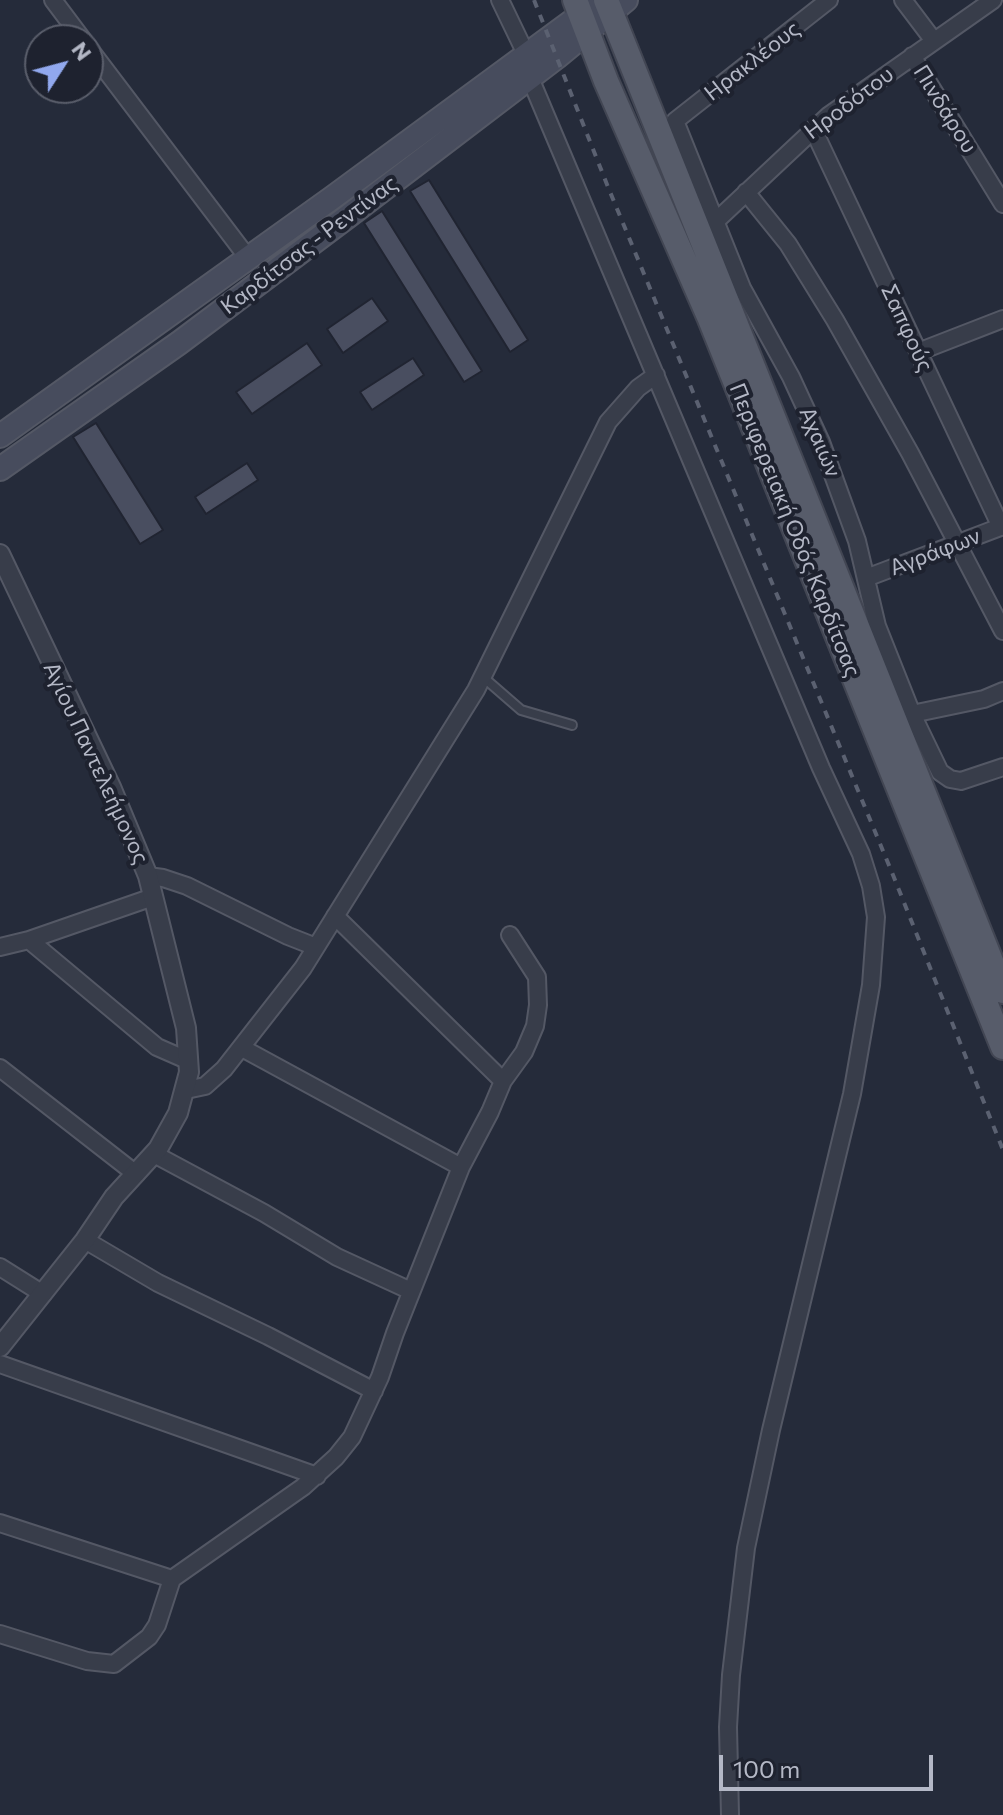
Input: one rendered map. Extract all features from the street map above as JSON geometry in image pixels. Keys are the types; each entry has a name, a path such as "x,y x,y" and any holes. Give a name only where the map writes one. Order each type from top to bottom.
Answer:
{"main road":[{"name":"Καρδίτσας - Ρεντίνας","path":"0,436 332,198 526,54 581,16 611,3"},
{"name":"Περιφερειακή Οδός Καρδίτσας","path":"611,3 1003,991"},
{"name":"Καρδίτσας - Ρεντίνας","path":"0,469 179,343 530,78 581,16"},
{"name":"Περιφερειακή Οδός Καρδίτσας","path":"581,16 710,319 1003,1047"},
{"path":"332,198 347,217"}],"street":[{"path":"53,0 71,24"},
{"path":"500,0 526,54"},
{"name":"Ηρακλέους","path":"675,121 829,0"},
{"path":"903,0 934,41"},
{"name":"Ηροδότου","path":"716,221 813,129 993,0"},
{"name":"Πινδάρου","path":"912,56 1003,204"},
{"path":"104,68 248,258"},
{"path":"530,78 821,768 861,854 876,917 871,985 852,1094 771,1430 746,1548 729,1704 730,1815"},
{"name":"Αχαιών","path":"675,121 742,288 791,377 821,442 857,541 877,626 912,714 940,772 950,779 961,781 1003,767"},
{"name":"Σαπφούς","path":"813,129 1002,527"},
{"path":"746,192 780,232 871,383 1003,631"},
{"path":"918,352 1003,319"},
{"path":"186,1090 211,1082 242,1048 316,947 483,677 608,422 638,388 656,375"},
{"name":"Αγράφων","path":"866,578 1002,527"},
{"name":"Αγίου Παντελεήμονος","path":"0,554 116,799 148,876 186,1028 189,1061 186,1090 173,1123 154,1154 114,1197 85,1240 0,1347"},
{"path":"912,714 984,699 1003,691"},
{"path":"148,876 187,886 316,947"},
{"path":"0,947 153,897"},
{"path":"335,916 503,1081"},
{"path":"0,1634 87,1661 114,1664 149,1637 157,1625 172,1579 317,1476 352,1437 374,1391 461,1167 503,1081 530,1039 538,1005 537,977 510,935"},
{"path":"29,940 157,1047 189,1061"},
{"path":"242,1048 461,1167"},
{"path":"0,1068 136,1174"},
{"path":"154,1154 280,1222 337,1257 411,1291"},
{"path":"85,1240 158,1283 374,1391"},
{"path":"0,1267 43,1294"},
{"path":"0,1364 317,1476"},
{"path":"0,1523 172,1579"}],"lane":[{"path":"483,677 521,710 572,725"}],"building":[{"path":"429,180 528,340 510,352 410,191"},
{"path":"382,211 482,371 464,382 364,223"},
{"path":"372,298 388,321 343,353 327,329"},
{"path":"307,343 322,365 252,414 236,392"},
{"path":"413,358 424,375 372,410 360,392"},
{"path":"96,423 163,530 140,544 73,437"},
{"path":"247,463 258,480 206,514 195,497"}],"railway":[{"path":"534,0 1003,1150"}]}
